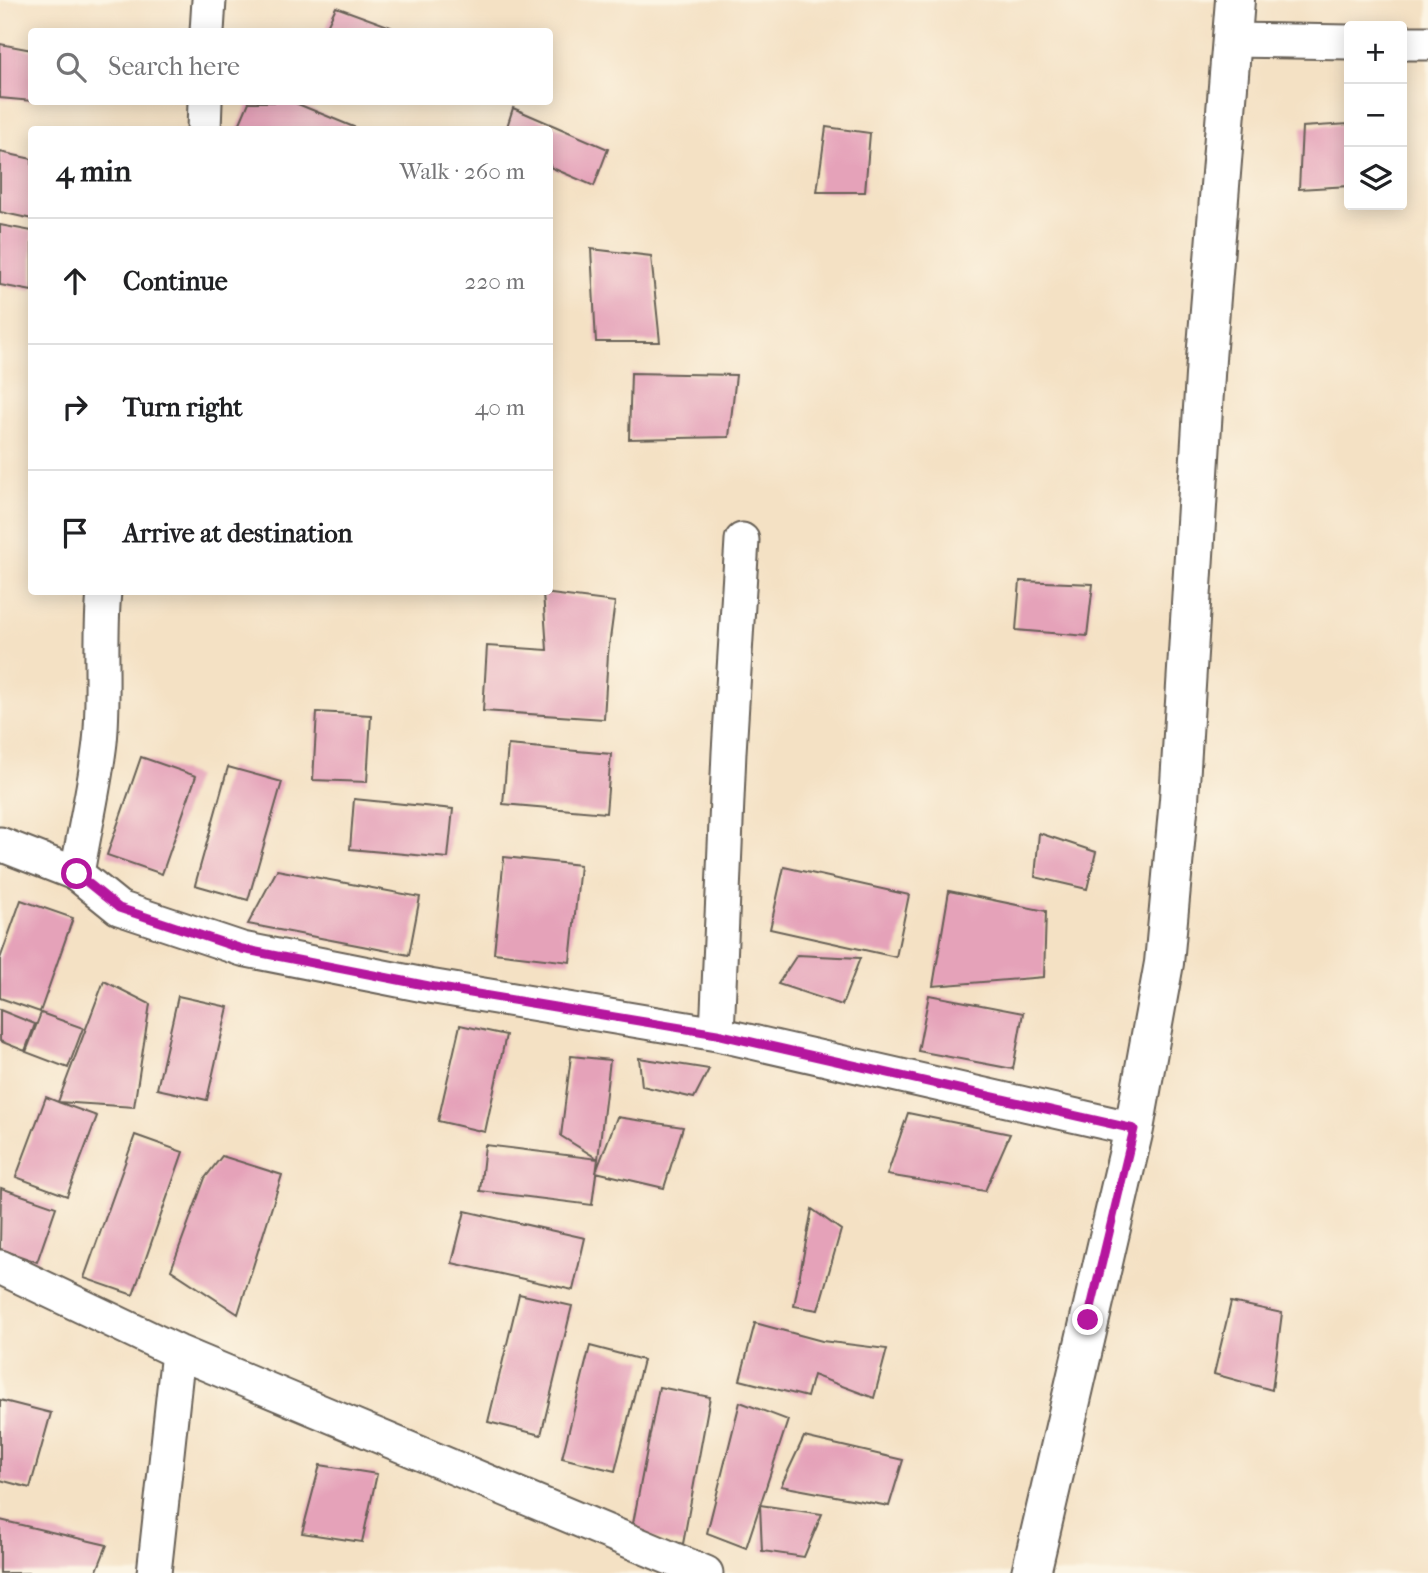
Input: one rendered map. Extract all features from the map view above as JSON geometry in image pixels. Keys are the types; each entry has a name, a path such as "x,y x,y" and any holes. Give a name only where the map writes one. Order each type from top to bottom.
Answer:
{"street":[{"path":"207,28 209,0"},
{"path":"1031,1573 1134,1129 1164,963 1180,800 1206,359 1235,0"},
{"path":"1231,40 1344,42"},
{"path":"1407,43 1428,43"},
{"path":"204,126 205,105"},
{"path":"717,1034 729,752 742,540"},
{"path":"77,874 100,743 104,595"},
{"path":"0,844 77,874 119,908 242,949 429,986 717,1034 1134,1129"},
{"path":"0,1267 178,1352 706,1573"},
{"path":"154,1573 178,1352"}],"building":[{"path":"336,7 391,27 391,28 326,28"},
{"path":"0,44 28,49 28,101 0,98"},
{"path":"248,105 300,105 351,126 239,126"},
{"path":"513,108 608,149 594,186 553,168 553,126 507,126"},
{"path":"1344,124 1344,186 1299,189 1302,127"},
{"path":"826,127 870,133 865,192 817,192"},
{"path":"0,152 28,158 28,218 0,212"},
{"path":"0,225 28,230 28,290 0,285"},
{"path":"591,249 651,256 660,342 596,342"},
{"path":"631,373 736,375 729,437 629,439"},
{"path":"1020,581 1093,584 1087,636 1016,630"},
{"path":"543,595 615,602 608,654 604,719 483,711 487,646 547,650"},
{"path":"317,712 371,715 367,782 313,780"},
{"path":"508,745 611,754 606,813 503,804"},
{"path":"141,757 196,776 162,874 107,855"},
{"path":"228,767 282,782 248,900 195,885"},
{"path":"354,799 453,809 448,858 350,849"},
{"path":"1039,833 1096,852 1087,889 1035,877"},
{"path":"504,857 580,865 570,962 494,953"},
{"path":"784,867 909,895 896,957 770,929"},
{"path":"277,870 420,897 409,955 248,924"},
{"path":"949,891 1046,911 1044,977 933,986"},
{"path":"21,900 73,918 40,1012 0,998 0,959"},
{"path":"797,955 860,958 842,1005 778,984"},
{"path":"104,981 150,1004 134,1107 58,1102"},
{"path":"929,995 1023,1013 1013,1069 918,1051"},
{"path":"178,996 228,1007 207,1100 157,1089"},
{"path":"0,1010 35,1024 25,1051 0,1041"},
{"path":"41,1013 83,1028 68,1068 26,1052"},
{"path":"460,1025 506,1035 485,1132 438,1121"},
{"path":"571,1056 610,1060 598,1159 561,1136"},
{"path":"639,1058 709,1069 694,1098 642,1086"},
{"path":"46,1097 97,1116 67,1196 16,1177"},
{"path":"908,1113 1010,1134 985,1191 887,1175"},
{"path":"617,1117 683,1127 664,1188 596,1172"},
{"path":"135,1135 183,1152 133,1295 84,1278"},
{"path":"485,1145 598,1159 592,1205 480,1191"},
{"path":"222,1156 282,1175 238,1314 171,1270 205,1178"},
{"path":"1,1188 56,1207 37,1262 0,1249"},
{"path":"812,1209 841,1230 818,1310 794,1306"},
{"path":"465,1211 585,1238 573,1290 452,1263"},
{"path":"519,1294 572,1306 541,1435 488,1422"},
{"path":"1231,1302 1282,1313 1272,1390 1214,1374"},
{"path":"755,1323 822,1341 887,1349 874,1398 813,1375 807,1397 740,1380"},
{"path":"590,1346 643,1360 615,1471 562,1458"},
{"path":"659,1387 710,1397 683,1544 631,1534"},
{"path":"0,1400 51,1413 30,1488 0,1480"},
{"path":"740,1402 788,1420 746,1548 707,1533"},
{"path":"804,1437 903,1460 889,1506 781,1486"},
{"path":"320,1465 377,1474 362,1542 302,1533"},
{"path":"760,1505 822,1514 804,1557 762,1551"},
{"path":"0,1520 107,1545 96,1573 0,1573"}],"route":[{"path":"77,874 119,908 242,949 429,986 717,1034 1134,1129 1088,1320"}]}
